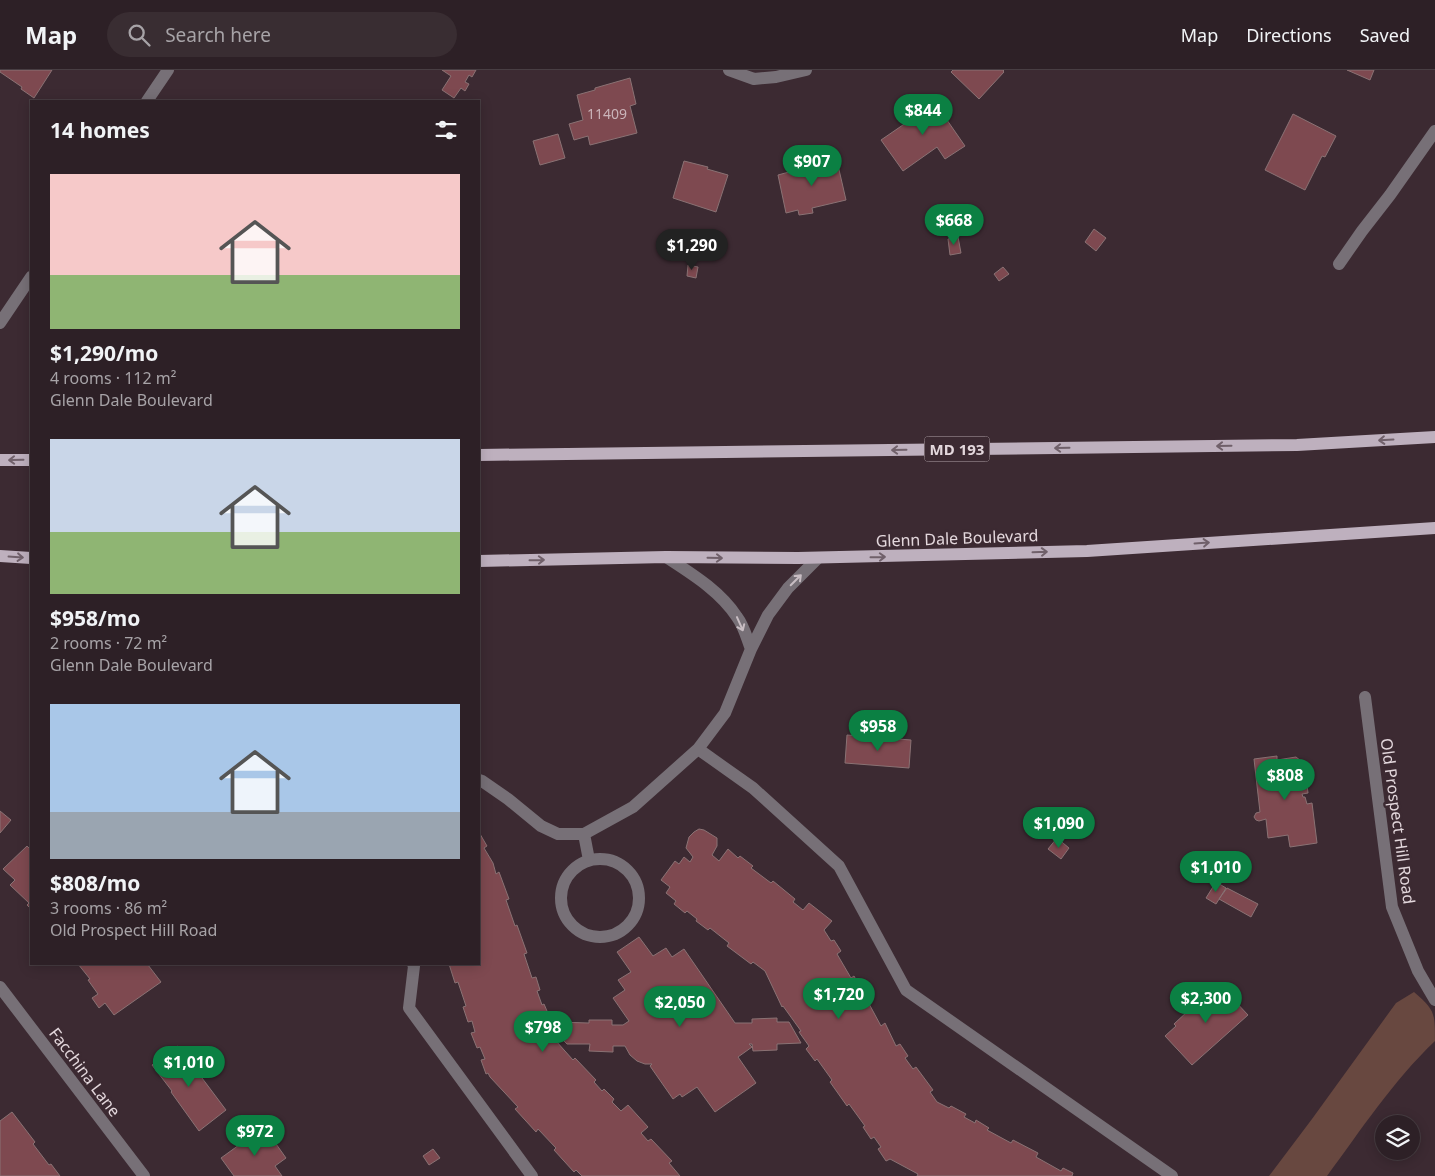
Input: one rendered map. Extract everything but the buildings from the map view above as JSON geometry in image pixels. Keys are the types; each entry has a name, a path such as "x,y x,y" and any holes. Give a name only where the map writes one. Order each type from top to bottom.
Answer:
{"main road":[{"name":"MD 193","path":"480,455 1296,445 1435,437"},
{"path":"0,460 30,460"},
{"name":"Glenn Dale Boulevard","path":"480,561 666,557 818,558 1087,551 1435,528"},
{"path":"0,556 30,558"}],"street":[{"path":"148,100 168,70"},
{"path":"729,70 754,79 776,77 806,70"},
{"path":"1339,264 1435,131"},
{"path":"0,323 30,278"},
{"path":"666,557 704,583 724,600 738,618 751,649"},
{"path":"480,780 508,799 541,826 558,834 584,834 633,807 698,749 725,713 751,649 768,615 788,588 818,558"},
{"name":"Old Prospect Hill Road","path":"1365,696 1392,907 1418,971 1435,1000"},
{"path":"698,749 753,788 839,866 906,990 1172,1176"},
{"path":"584,834 589,860"},
{"path":"601,858 614,861 626,868 634,878 638,890 639,904 635,916 628,927 617,934 604,938 591,937 579,932 569,924 562,913 560,900 562,887 567,875 576,866 589,860 601,858"},
{"path":"414,965 409,1008 532,1176"},
{"name":"Facchina Lane","path":"0,987 144,1176"}],"shaded area":[{"path":"1414,992 1430,1008 1435,1024 1435,1041 1391,1089 1327,1176 1269,1176 1396,1003"}]}
